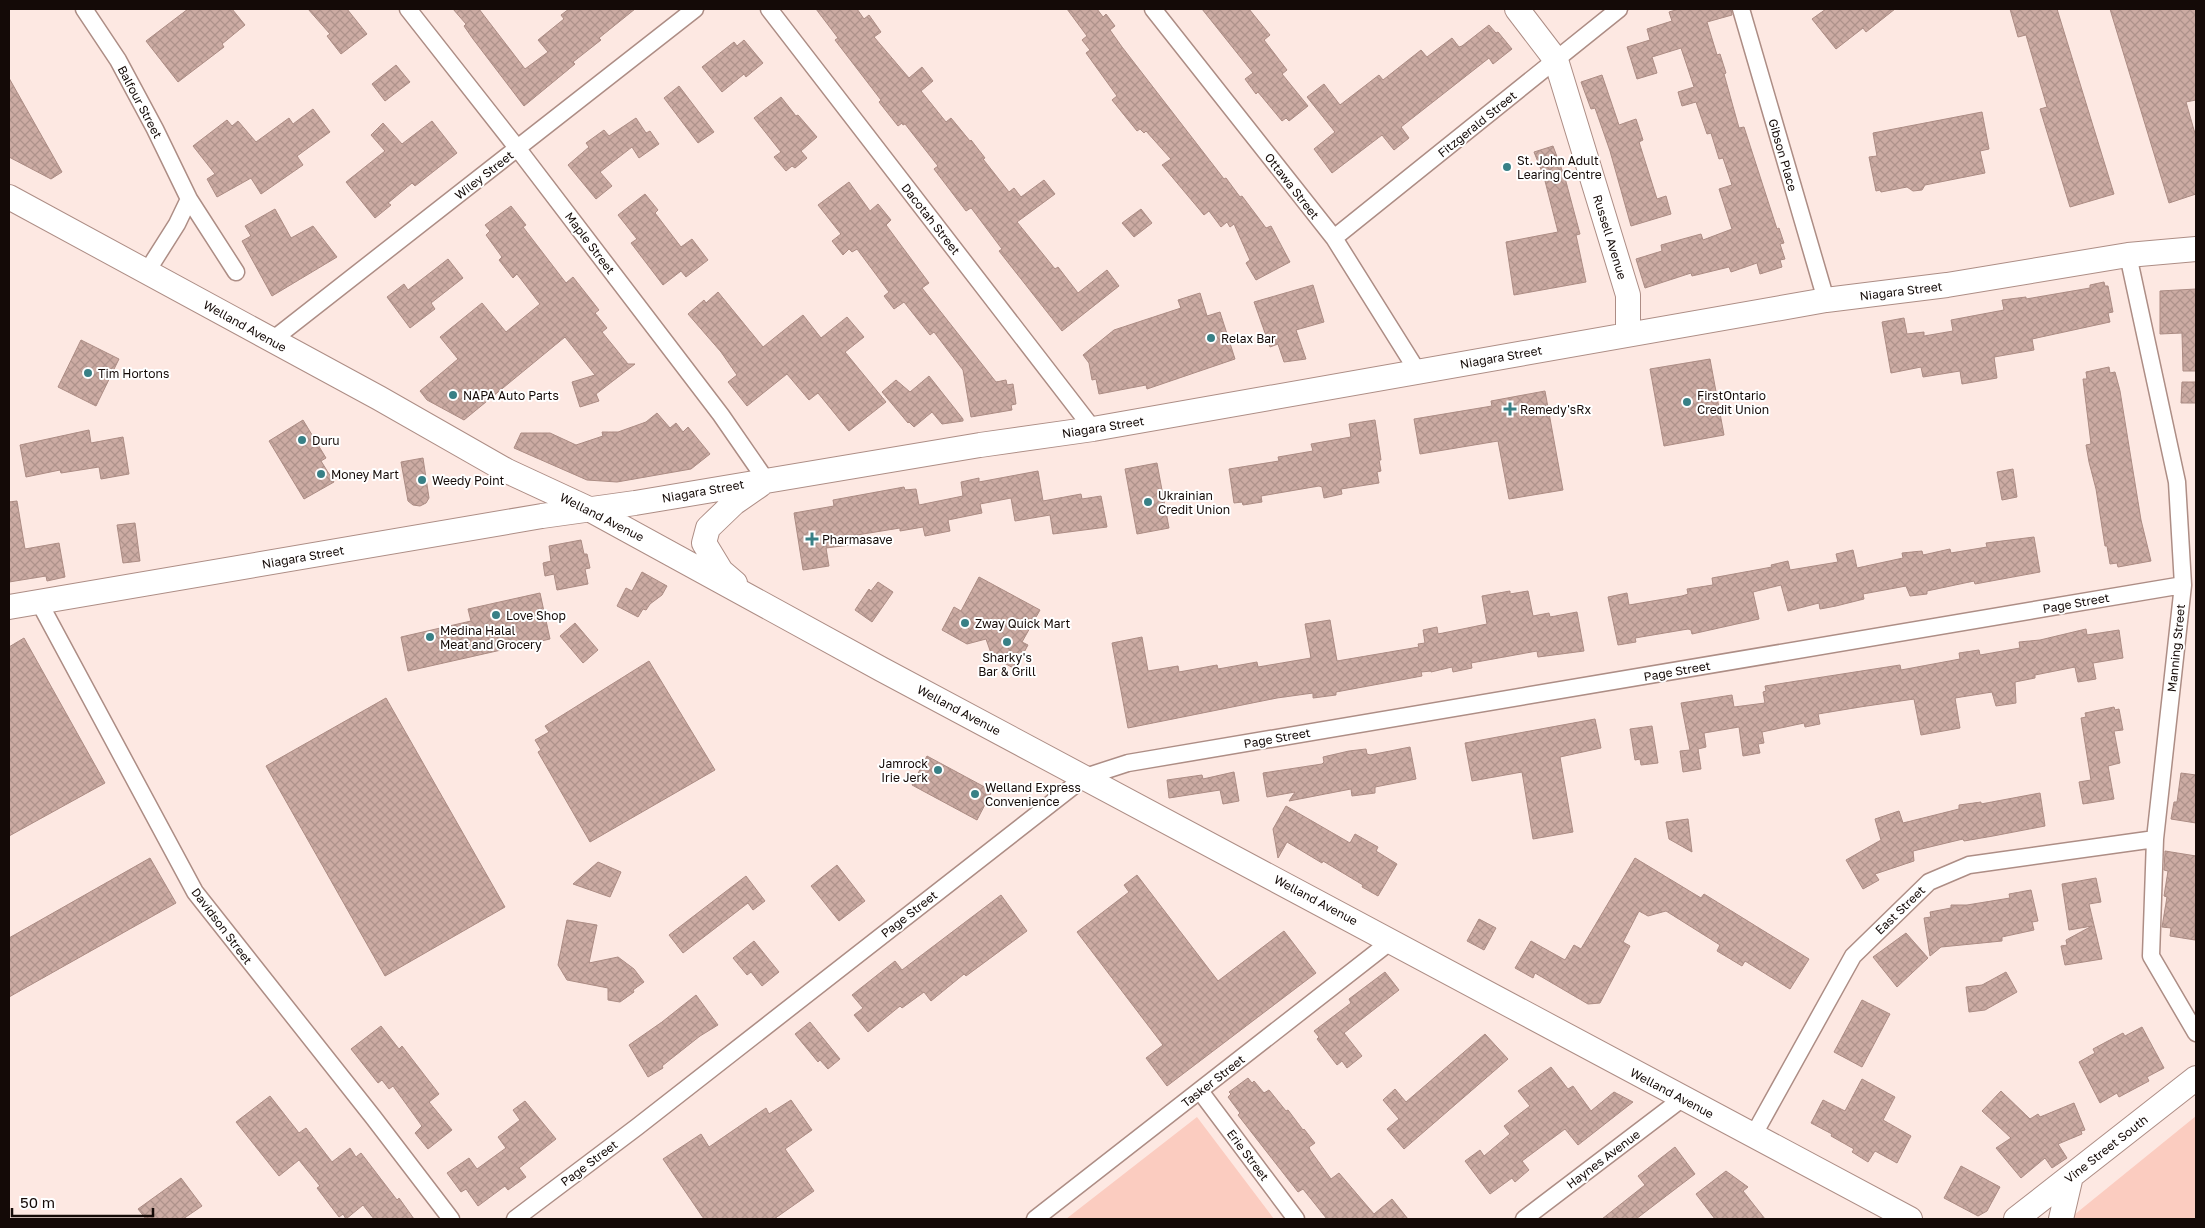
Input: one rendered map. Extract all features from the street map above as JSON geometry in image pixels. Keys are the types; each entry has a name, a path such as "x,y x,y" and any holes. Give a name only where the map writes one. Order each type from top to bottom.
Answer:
{"main road":[{"name":"Russell Avenue","path":"1517,9 1556,60 1628,296 1628,334"},
{"name":"Welland Avenue","path":"9,198 379,398 508,471 589,509 753,599 1910,1219"},
{"name":"Niagara Street","path":"9,607 766,480 1093,430 1826,300 1947,285 2128,255 2196,249"},
{"path":"753,599 721,571 704,543 708,528 734,503 766,480"},
{"name":"Vine Street South","path":"2016,1219 2196,1078"},
{"path":"2061,1219 2071,1176"}],"street":[{"name":"Balfour Street","path":"84,9 118,60 155,129 189,199 236,272"},
{"name":"Maple Street","path":"408,9 518,148 721,415 766,480"},
{"name":"Wiley Street","path":"271,341 695,9"},
{"name":"Dacotah Street","path":"769,9 1093,430"},
{"name":"Ottawa Street","path":"1153,9 1334,238 1418,372"},
{"name":"Fitzgerald Street","path":"1334,238 1620,9"},
{"name":"Gibson Place","path":"1741,9 1826,300"},
{"path":"146,273 177,224 189,199"},
{"name":"Manning Street","path":"2128,255 2177,482 2183,585 2155,839 2150,956 2196,1033"},
{"name":"Page Street","path":"515,1219 637,1127 1085,776 1137,762 2183,585"},
{"name":"Davidson Street","path":"39,602 195,892 451,1219"},
{"name":"East Street","path":"1753,1136 1853,956 1929,882 1969,864 2155,839"},
{"name":"Tasker Street","path":"1035,1219 1391,941"},
{"name":"Erie Street","path":"1200,1091 1296,1219"},
{"name":"Haynes Avenue","path":"1524,1219 1683,1098"}],"shaded area":[{"path":"2196,1116 2196,1219 2075,1219 2074,1215"},
{"path":"1197,1117 1274,1219 1066,1219"}],"building":[{"path":"188,9 232,9 245,25 222,44 224,47 178,82 146,41"},
{"path":"308,9 347,9 367,34 341,54 327,36 330,34"},
{"path":"453,9 479,9 525,69 548,52 538,40 564,19 561,15 569,9 635,9 599,38 601,40 573,62 575,64 524,106 473,39 464,26 466,24"},
{"path":"816,9 857,9 864,19 869,15 881,32 874,37 909,78 922,67 933,81 921,91 946,122 951,118 971,140 985,158 983,159 1009,192 1014,188 1021,197 1044,180 1055,194 1017,222 1055,269 1058,267 1078,293 1107,270 1119,286 1062,331 999,251 1002,249 972,209 966,211 934,169 938,166 905,124 903,125 902,123 898,126 879,102 881,100 835,40 838,38"},
{"path":"1067,9 1097,9 1103,17 1106,14 1115,26 1110,30 1122,47 1224,179 1226,178 1240,197 1242,196 1266,228 1271,226 1290,262 1256,280 1246,263 1250,260 1234,224 1230,227 1227,222 1221,227 1209,211 1204,215 1162,165 1171,159 1146,131 1144,133 1140,129 1137,131 1112,100 1117,96 1086,53 1090,50 1082,40 1087,36"},
{"path":"1202,9 1249,9 1270,35 1264,40 1287,70 1282,74 1308,106 1289,121 1286,118 1282,121 1258,92 1256,94 1245,79 1253,73"},
{"path":"1679,9 1731,9 1732,15 1707,22 1717,55 1720,54 1726,73 1724,74 1739,128 1744,127 1777,229 1779,228 1784,243 1780,244 1785,259 1780,260 1782,267 1760,274 1757,263 1731,272 1729,267 1692,276 1691,273 1645,288 1636,259 1662,251 1661,245 1701,234 1703,240 1732,229 1719,189 1732,185 1723,158 1719,159 1711,133 1707,134 1696,102 1682,106 1678,92 1694,87 1681,48 1652,57 1657,73 1637,79 1627,47 1650,40 1647,29 1672,21 1669,12"},
{"path":"1826,9 1895,9 1866,32 1863,28 1836,49 1812,19"},
{"path":"2010,9 2057,9 2114,194 2070,207 2040,109 2047,107 2026,35 2018,37"},
{"path":"2110,9 2196,9 2196,100 2186,102 2196,137 2196,194 2169,203"},
{"path":"1489,25 1496,33 1498,32 1512,49 1493,64 1489,58 1401,127 1409,138 1394,150 1382,135 1332,173 1314,149 1335,132 1307,97 1324,84 1340,105 1379,75 1383,80 1421,50 1427,57 1452,38 1459,47 1462,46"},
{"path":"744,40 763,63 746,77 744,74 722,92 702,67 734,42 737,46"},
{"path":"396,65 410,82 385,101 372,84"},
{"path":"1602,75 1619,125 1636,119 1643,140 1639,142 1657,199 1666,196 1671,214 1631,226 1610,151 1595,108 1591,109 1581,82"},
{"path":"9,78 62,172 51,179 9,157"},
{"path":"679,86 714,132 698,143 664,98"},
{"path":"781,97 796,116 798,115 817,137 801,151 807,158 795,168 792,166 786,171 774,157 781,152 754,118"},
{"path":"313,109 330,132 297,156 303,165 261,194 251,178 217,197 207,179 215,174 193,146 227,120 232,126 238,121 256,142 289,118 293,124"},
{"path":"1982,112 1989,149 1980,151 1985,173 1925,185 1922,190 1913,191 1907,187 1881,192 1880,190 1876,191 1869,157 1877,156 1873,133"},
{"path":"636,118 646,133 650,131 659,144 639,158 632,147 600,172 612,186 596,199 568,165 589,147 586,143 604,130 609,136"},
{"path":"432,121 457,153 415,186 412,183 388,203 391,205 375,218 346,182 385,151 371,135 383,123 402,144"},
{"path":"1553,146 1565,178 1580,234 1576,235 1586,282 1514,295 1506,242 1558,232 1544,177 1534,152"},
{"path":"849,182 870,211 878,204 891,220 886,225 929,283 922,288 996,382 1006,380 1007,385 1013,384 1016,404 1011,405 1012,410 971,417 963,370 934,332 930,335 904,302 894,309 884,296 889,292 857,249 852,252 849,249 843,255 832,241 841,234 818,205"},
{"path":"645,194 658,210 655,213 681,247 692,239 708,260 686,277 681,271 663,285 631,243 637,239 618,215"},
{"path":"511,206 526,225 523,227 566,283 573,277 599,310 595,313 607,328 602,332 628,364 635,364 596,394 599,401 580,407 572,382 595,375 565,337 464,420 427,400 420,391 458,359 440,337 482,303 506,332 540,304 517,274 513,278 499,260 502,257 486,235 490,231 485,225"},
{"path":"275,209 291,238 313,226 337,257 272,296 242,241 251,236 245,226"},
{"path":"1141,209 1152,223 1134,237 1122,223"},
{"path":"448,259 463,278 431,303 435,309 410,328 387,297 404,284 408,290"},
{"path":"2104,282 2105,286 2108,286 2113,312 2108,313 2110,322 2032,339 2034,350 1994,357 1997,378 1962,384 1960,371 1923,377 1921,367 1891,373 1882,322 1904,318 1907,334 1924,332 1924,336 1953,331 1951,320 2004,310 2002,300 2026,297 2026,299 2090,288 2090,285"},
{"path":"1313,285 1324,322 1296,330 1306,359 1284,362 1278,344 1270,347 1254,302"},
{"path":"2196,289 2196,371 2183,371 2182,333 2160,334 2160,291"},
{"path":"718,292 763,347 803,315 821,338 847,317 864,337 845,352 886,402 849,431 818,393 809,400 787,374 747,406 728,382 737,375 721,352 688,314 704,300 706,303"},
{"path":"1200,293 1207,316 1220,312 1235,359 1147,389 1146,385 1099,394 1096,379 1092,380 1089,363 1083,355 1114,330 1181,308 1178,300"},
{"name":"Tim Hortons","path":"81,340 119,359 96,406 58,387"},
{"name":"FirstOntario Credit Union","path":"1710,359 1724,435 1664,446 1650,369"},
{"path":"2109,367 2110,373 2115,372 2120,391 2141,520 2151,561 2118,567 2117,563 2110,564 2107,546 2105,546 2096,489 2089,462 2086,445 2091,444 2083,379 2087,379 2086,372"},
{"path":"929,376 963,421 942,424 932,412 914,427 908,423 882,392 896,380 910,392"},
{"path":"2182,382 2196,382 2196,403 2181,403"},
{"path":"1545,391 1563,490 1509,499 1498,441 1420,454 1414,419 1492,406 1491,401"},
{"path":"657,413 670,428 676,423 683,432 688,427 710,454 691,469 617,482 587,480 514,448 521,433 550,433 576,445 603,436 602,432 618,432 646,422"},
{"path":"303,420 326,458 321,461 334,482 304,499 269,441"},
{"path":"1375,420 1381,460 1379,460 1381,471 1377,472 1379,483 1341,489 1342,494 1324,498 1322,487 1319,486 1261,496 1262,502 1243,505 1242,502 1234,503 1229,469 1279,461 1278,457 1313,451 1311,444 1351,437 1349,424"},
{"path":"89,430 91,443 123,437 129,474 101,479 99,467 61,473 60,470 26,477 20,445"},
{"path":"423,458 429,498 426,503 420,506 413,505 408,501 401,462"},
{"name":"Ukrainian Credit Union","path":"1157,463 1169,528 1137,534 1125,469"},
{"path":"2013,469 2017,497 2002,500 1997,472"},
{"path":"1038,471 1043,501 1081,494 1082,499 1101,496 1107,527 1053,534 1050,515 1015,521 1011,498 980,504 982,513 948,520 950,531 925,536 923,527 900,531 900,528 857,535 858,544 826,548 829,566 803,570 794,513 834,506 833,500 904,487 905,490 916,489 919,505 963,496 961,482 979,478 979,482"},
{"path":"17,501 25,549 59,543 65,577 47,581 46,576 9,582 9,502"},
{"path":"135,523 140,561 123,563 117,525"},
{"path":"2034,537 2040,572 1975,584 1974,581 1927,591 1927,594 1910,596 1906,586 1863,594 1864,599 1836,606 1820,609 1819,603 1788,611 1781,585 1753,592 1759,619 1692,634 1691,630 1688,629 1635,638 1636,642 1618,645 1608,597 1627,593 1629,605 1682,596 1688,594 1687,589 1713,585 1712,578 1772,567 1771,565 1788,561 1790,570 1838,562 1836,554 1853,550 1857,568 1903,558 1902,553 1922,551 1923,555 1950,549 1951,553 1987,547 1986,543"},
{"path":"581,540 590,568 585,569 588,584 557,590 554,574 545,576 543,563 551,561 549,546"},
{"path":"642,572 667,586 662,595 650,604 646,610 643,609 638,617 617,606 626,588 632,591"},
{"path":"979,577 1040,610 1022,642 1028,645 1015,669 992,656 986,639 967,644 942,630 954,607 961,611"},
{"path":"878,582 893,592 872,622 855,610 869,589 871,591"},
{"path":"1510,591 1510,594 1528,591 1533,616 1549,613 1550,617 1577,612 1584,651 1538,657 1537,651 1471,663 1472,668 1453,672 1452,667 1431,672 1421,672 1422,676 1336,692 1336,695 1313,698 1313,693 1277,698 1128,728 1112,643 1142,637 1148,671 1178,666 1179,672 1217,665 1218,669 1257,662 1258,667 1311,658 1305,624 1330,620 1337,661 1419,647 1418,644 1425,643 1423,630 1437,627 1438,634 1487,624 1482,596"},
{"path":"540,593 550,639 408,671 401,637 471,621 468,609"},
{"path":"575,623 598,650 583,663 560,636"},
{"path":"2086,629 2087,635 2119,630 2123,658 2093,663 2096,679 2078,682 2075,667 2035,675 2035,678 2015,682 2016,703 1996,706 1992,692 1955,698 1960,728 1921,735 1914,699 1860,707 1818,714 1820,724 1805,727 1804,723 1762,732 1764,743 1758,744 1760,753 1743,756 1739,727 1704,733 1706,747 1698,749 1701,769 1683,772 1680,751 1690,750 1681,703 1732,695 1734,707 1765,703 1763,692 1766,691 1765,686 1900,665 1901,670 1960,659 1959,653 1979,650 1980,655 2020,648 2019,642 2040,640"},
{"path":"24,638 105,783 9,836 9,647"},
{"path":"649,661 715,770 590,842 538,752 541,750 535,740 549,732 545,726"},
{"path":"386,698 505,907 385,976 266,766"},
{"path":"2114,707 2115,710 2119,709 2123,730 2114,731 2120,763 2108,766 2114,799 2083,804 2079,782 2091,780 2081,718 2086,717 2085,713"},
{"path":"1595,719 1601,748 1560,757 1573,832 1533,839 1522,772 1472,781 1465,743"},
{"path":"1652,726 1658,763 1641,765 1640,759 1635,760 1630,729"},
{"path":"1410,747 1416,779 1375,787 1375,793 1352,796 1351,789 1289,801 1295,792 1267,797 1263,773 1322,764 1324,762 1323,757 1349,751 1366,749 1367,754 1370,755"},
{"path":"927,756 992,791 977,820 912,785"},
{"path":"1234,772 1239,801 1223,804 1220,790 1169,798 1167,780 1202,775 1203,779"},
{"path":"2181,773 2196,775 2196,823 2171,819 2174,802 2177,802"},
{"path":"2040,793 2045,826 1964,841 1963,839 1913,851 1914,861 1875,874 1879,880 1863,889 1846,860 1881,840 1875,819 1899,811 1903,823 1959,809 1959,805 1981,802 1981,804"},
{"path":"1286,806 1350,843 1355,834 1378,847 1376,851 1397,864 1378,896 1323,861 1322,863 1287,842 1278,858 1273,829"},
{"path":"1688,819 1692,852 1669,839 1666,822"},
{"path":"2165,851 2196,856 2195,940 2170,936 2171,928 2162,927 2167,897 2164,896 2168,871 2164,870"},
{"path":"150,858 176,903 9,997 9,938"},
{"path":"1635,858 1701,898 1704,894 1809,959 1790,989 1745,961 1742,966 1717,951 1720,945 1666,911 1648,916 1639,911 1623,942 1630,946 1600,1003 1588,1004 1535,973 1533,978 1515,968 1531,941 1565,960 1574,945 1581,949"},
{"path":"598,862 621,872 610,897 573,884"},
{"path":"837,865 865,901 839,921 811,886"},
{"path":"1137,875 1218,981 1284,931 1316,973 1167,1086 1146,1058 1163,1045 1077,932 1129,892 1124,885"},
{"path":"746,876 765,901 753,910 748,903 683,953 669,935"},
{"path":"2096,878 2101,902 2089,904 2102,959 2065,965 2061,946 2067,945 2066,940 2092,926 2069,930 2062,884"},
{"path":"2031,890 2038,921 2032,922 2034,930 2002,937 2002,941 1941,947 1930,956 1924,918 1931,917 1930,912 1951,908 1951,905 1967,905 2010,898 2009,894"},
{"path":"1001,895 1027,931 966,976 964,974 931,1001 924,992 902,1008 900,1006 868,1032 854,1015 863,1008 852,995 895,961 902,970"},
{"path":"1479,919 1496,928 1484,950 1467,941"},
{"path":"567,920 597,925 589,963 618,957 634,969 644,982 620,1002 608,1000 608,988 567,980 558,965"},
{"path":"1906,933 1928,958 1897,987 1873,957"},
{"path":"754,941 779,972 762,986 751,972 747,975 733,958"},
{"path":"1385,972 1399,990 1344,1033 1362,1056 1347,1068 1342,1061 1337,1065 1317,1039 1319,1037 1314,1031 1351,1003 1349,999"},
{"path":"2006,972 2017,992 1985,1010 1969,1012 1966,987 1982,985"},
{"path":"696,995 718,1025 700,1036 662,1066 663,1068 648,1077 629,1045"},
{"path":"1862,1000 1890,1014 1862,1067 1834,1052"},
{"path":"810,1022 840,1059 828,1069 820,1060 818,1062 795,1034"},
{"path":"381,1026 399,1049 402,1046 439,1094 429,1102 452,1130 428,1149 415,1133 422,1126 393,1086 389,1089 382,1080 378,1083 351,1049"},
{"path":"2142,1027 2164,1068 2147,1077 2149,1081 2119,1097 2117,1093 2100,1103 2079,1062 2095,1053 2093,1049 2123,1033 2125,1036"},
{"path":"1485,1034 1508,1059 1404,1149 1387,1129 1399,1119 1383,1100 1395,1089 1406,1102"},
{"path":"1551,1067 1568,1089 1573,1086 1591,1111 1614,1092 1633,1102 1578,1145 1565,1129 1522,1161 1529,1170 1515,1182 1512,1178 1490,1194 1465,1161 1480,1150 1484,1156 1510,1134 1504,1126 1530,1106 1518,1091"},
{"path":"1248,1078 1252,1083 1254,1081 1264,1093 1269,1090 1304,1129 1315,1143 1309,1147 1310,1150 1331,1179 1339,1173 1374,1214 1392,1199 1408,1219 1327,1219 1303,1189 1298,1192 1238,1115 1240,1113 1228,1097 1231,1094 1229,1092"},
{"path":"1862,1079 1895,1097 1883,1120 1911,1136 1897,1163 1875,1151 1868,1162 1852,1152 1854,1149 1811,1123 1823,1100 1845,1111"},
{"path":"2001,1091 2030,1119 2038,1114 2040,1117 2074,1103 2085,1130 2081,1131 2082,1134 2058,1144 2067,1158 2052,1168 2045,1158 2021,1178 1996,1148 2011,1138 1982,1111"},
{"path":"270,1096 299,1133 306,1128 332,1162 350,1148 356,1157 361,1153 414,1219 374,1219 363,1205 346,1219 343,1214 339,1217 317,1188 320,1186 299,1160 279,1176 236,1122"},
{"path":"791,1100 812,1130 785,1149 814,1191 774,1219 704,1219 663,1159 701,1134 709,1147 766,1108 769,1114"},
{"path":"525,1101 556,1139 519,1168 526,1177 508,1190 505,1186 478,1206 466,1189 461,1192 447,1173 469,1158 477,1169 506,1148 498,1137 520,1120 513,1110"},
{"path":"1675,1147 1695,1174 1636,1219 1602,1219 1645,1185 1638,1176"},
{"path":"1961,1166 2000,1187 1987,1211 1978,1216 1944,1198"},
{"path":"1726,1171 1748,1187 1743,1191 1765,1219 1715,1219 1696,1194"},
{"path":"181,1178 202,1206 183,1219 146,1219 138,1209"}],"place":[{"name":"St. John Adult Learing Centre","path":"1507,167"},
{"name":"Relax Bar","path":"1211,338"},
{"name":"Tim Hortons","path":"88,373"},
{"name":"NAPA Auto Parts","path":"453,395"},
{"name":"FirstOntario Credit Union","path":"1687,402"},
{"name":"Remedy'sRx","path":"1510,409"},
{"name":"Duru","path":"302,440"},
{"name":"Money Mart","path":"321,474"},
{"name":"Weedy Point","path":"422,480"},
{"name":"Ukrainian Credit Union","path":"1148,502"},
{"name":"Pharmasave","path":"812,539"},
{"name":"Love Shop","path":"496,615"},
{"name":"Zway Quick Mart","path":"965,623"},
{"name":"Medina Halal Meat and Grocery","path":"430,637"},
{"name":"Sharky's Bar & Grill","path":"1007,642"},
{"name":"Jamrock Irie Jerk","path":"938,770"},
{"name":"Welland Express Convenience","path":"975,794"}]}
